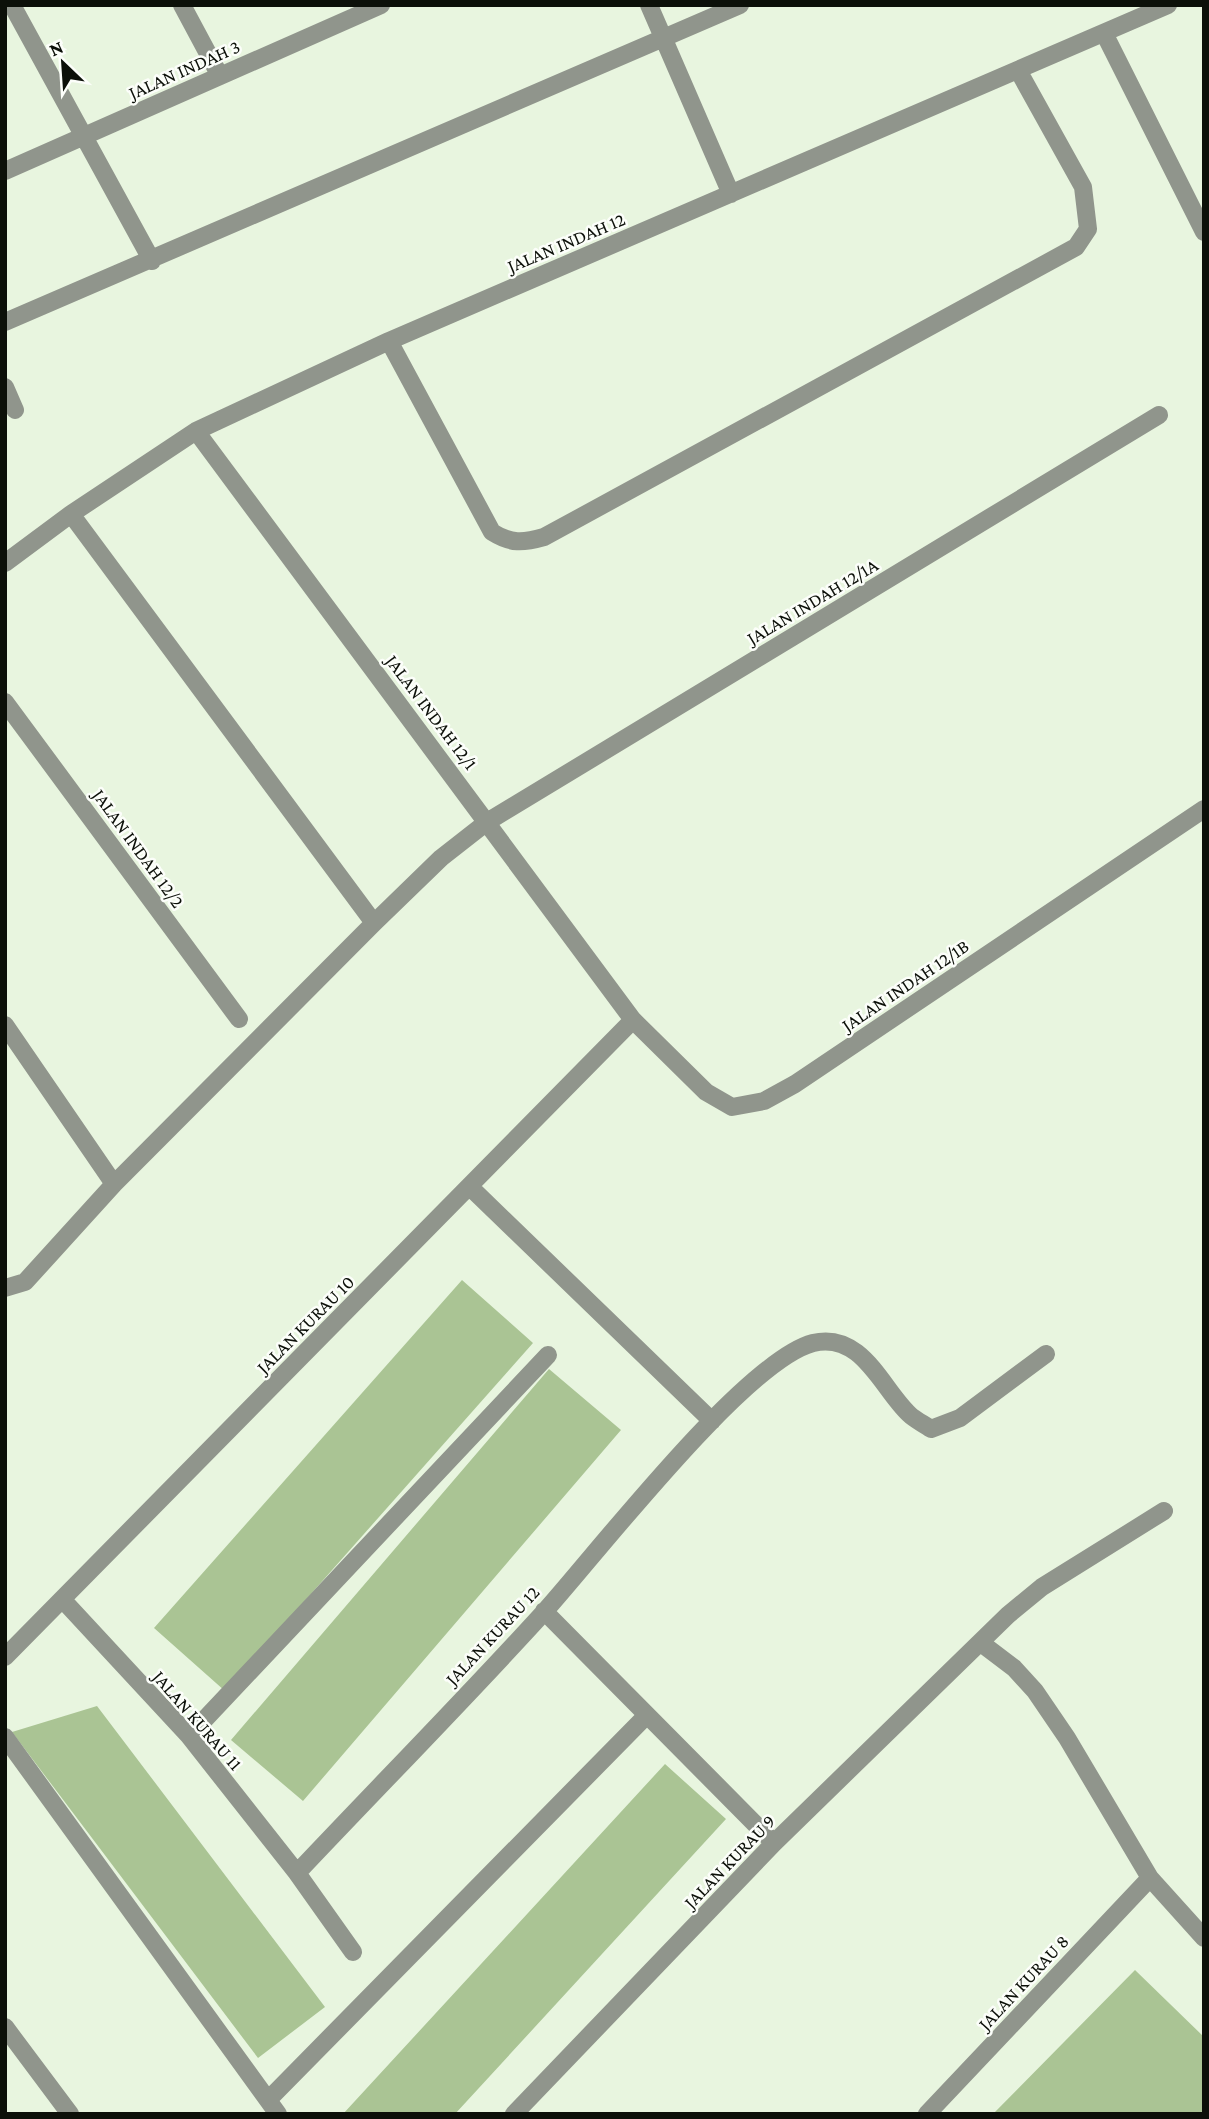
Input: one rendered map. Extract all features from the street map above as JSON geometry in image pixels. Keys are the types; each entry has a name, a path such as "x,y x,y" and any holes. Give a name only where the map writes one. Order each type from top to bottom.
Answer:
{"street":[{"path":"12,5 152,261"},
{"path":"182,5 220,76"},
{"name":"JALAN INDAH 3","path":"5,171 381,5"},
{"path":"649,5 731,194"},
{"path":"5,322 152,261 740,5"},
{"name":"JALAN INDAH 12","path":"5,563 71,514 196,431 389,341 1168,5"},
{"path":"1104,33 1204,232"},
{"path":"389,341 492,532 506,541 523,544 544,537 1076,247 1088,229 1083,187 1018,70"},
{"path":"5,387 15,410"},
{"name":"JALAN INDAH 12/1A","path":"5,1288 25,1282 114,1184 374,923 441,858 488,822 1159,415"},
{"name":"JALAN INDAH 12/1","path":"196,431 633,1020"},
{"path":"71,514 374,923"},
{"name":"JALAN INDAH 12/2","path":"5,702 239,1018"},
{"name":"JALAN INDAH 12/1B","path":"633,1020 706,1092 732,1107 764,1101 794,1084 1204,809"},
{"name":"JALAN KURAU 10","path":"5,1657 633,1020"},
{"path":"5,1025 114,1184"},
{"path":"470,1186 712,1421"},
{"name":"JALAN KURAU 12","path":"297,1873 544,1611 712,1421 778,1360 814,1343 842,1344 874,1367 908,1414 931,1429 960,1418 1046,1354"},
{"path":"188,1736 548,1356"},
{"name":"JALAN KURAU 9","path":"514,2114 774,1843 1008,1615 1042,1587 1164,1511"},
{"name":"JALAN KURAU 11","path":"62,1599 188,1736 297,1873 353,1952"},
{"path":"544,1611 774,1843"},
{"path":"981,1643 1014,1668 1035,1691 1067,1738 1150,1878 1204,1938"},
{"path":"5,1737 274,2106 647,1715"},
{"name":"JALAN KURAU 8","path":"927,2114 1150,1878"},
{"path":"5,2027 70,2114"}],"building":[{"path":"462,1280 533,1343 225,1691 154,1628"},
{"path":"549,1369 621,1430 303,1801 231,1740"},
{"path":"97,1706 325,2007 258,2058 12,1732"},
{"path":"665,1764 726,1819 455,2114 343,2114"},
{"path":"1135,1970 1204,2037 1204,2114 993,2114"}]}
